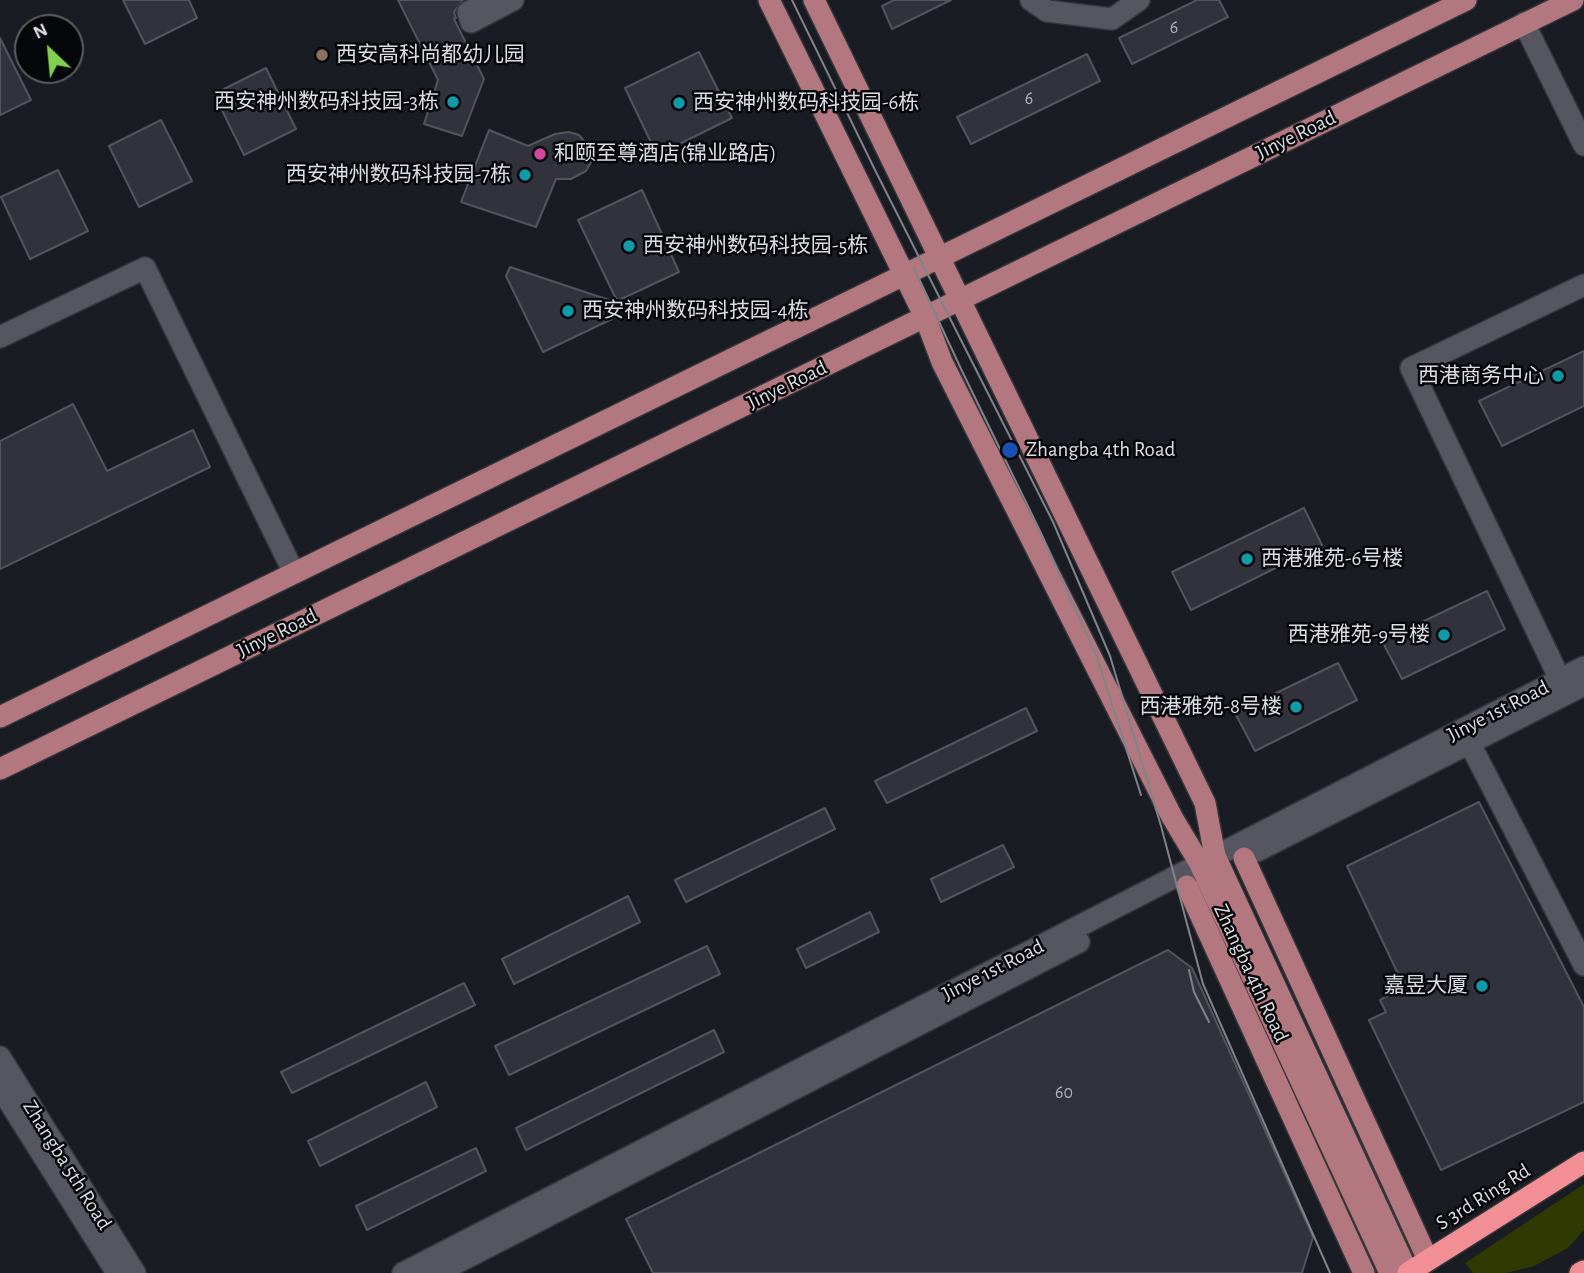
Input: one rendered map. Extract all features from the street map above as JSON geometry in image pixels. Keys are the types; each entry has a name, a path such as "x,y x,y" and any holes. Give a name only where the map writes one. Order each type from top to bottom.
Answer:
{"highway":[{"name":"S 3rd Ring Rd","path":"1408,1273 1434,1266 1584,1162"}],"main road":[{"name":"Zhangba 4th Road","path":"769,0 925,317 942,362 1172,817 1211,866 1390,1273"},
{"path":"814,0 939,258"},
{"path":"0,717 1466,0"},
{"name":"Jinye Road","path":"0,769 1573,0"},
{"name":"Zhangba 4th Road","path":"939,258 1205,803 1211,866"},
{"path":"1244,858 1434,1266"},
{"path":"1187,886 1364,1273"},
{"name":"Zhangba 4th Road","path":"1259,970 1408,1273"}],"street":[{"path":"491,0 468,12 471,22 513,0"},
{"path":"1031,0 1047,11 1112,19 1139,0"},
{"path":"1524,23 1584,145"},
{"path":"0,337 145,268 294,573"},
{"path":"1571,686 1411,368 1584,285"},
{"name":"Jinye 1st Road","path":"437,1273 1187,886 1211,866 1244,858 1470,744 1571,686 1584,667"},
{"name":"Jinye 1st Road","path":"403,1273 1571,686"},
{"path":"1470,744 1584,965"},
{"name":"Zhangba 5th Road","path":"0,1057 135,1273"},
{"name":"Zhangba 5th Road","path":"0,1087 117,1273"}],"green space":[{"path":"1584,1184 1584,1230 1568,1248 1534,1266 1506,1273 1473,1273 1465,1263"}],"building":[{"path":"123,0 189,0 197,18 145,44"},
{"name":"西安神州数码科技园-3栋","path":"398,0 463,0 454,12 454,19 484,79 462,136 424,124 438,80"},
{"path":"894,0 951,0 892,29 882,6"},
{"path":"1197,0 1219,0 1228,17 1132,64 1119,38"},
{"path":"0,38 14,66 14,84 23,84 31,100 0,115"},
{"name":"西安神州数码科技园-6栋","path":"699,52 732,118 657,155 625,88"},
{"path":"1087,54 1100,81 971,144 957,117"},
{"path":"266,68 296,129 244,155 214,94"},
{"path":"161,120 192,181 139,207 109,146"},
{"name":"西安神州数码科技园-7栋","path":"489,130 528,146 555,134 569,132 579,135 588,146 591,162 586,171 571,179 556,179 536,227 461,202"},
{"path":"58,170 88,231 30,259 1,197"},
{"name":"西安神州数码科技园-5栋","path":"642,190 679,272 617,301 578,220"},
{"name":"西安神州数码科技园-4栋","path":"510,267 615,302 612,319 543,352 506,276"},
{"name":"西港商务中心","path":"1584,351 1584,406 1502,446 1479,401"},
{"path":"73,404 107,471 193,430 210,467 0,569 0,441"},
{"name":"西港雅苑-6号楼","path":"1304,508 1322,545 1191,610 1172,572"},
{"name":"西港雅苑-9号楼","path":"1487,591 1505,629 1402,679 1382,641"},
{"name":"西港雅苑-8号楼","path":"1338,663 1357,700 1255,751 1235,713"},
{"path":"1026,708 1037,731 887,803 875,781"},
{"name":"嘉昱大厦","path":"1479,802 1584,1007 1584,1102 1441,1170 1369,1020 1386,1012 1380,1000 1394,992 1389,981 1399,976 1347,866"},
{"path":"825,808 835,829 686,902 675,880"},
{"path":"1003,845 1014,867 941,902 931,879"},
{"path":"628,896 640,922 514,984 502,959"},
{"path":"870,912 879,932 806,968 797,949"},
{"path":"707,946 720,974 509,1075 495,1046"},
{"path":"1168,950 1192,968 1313,1237 1302,1273 653,1273 626,1219"},
{"path":"464,983 475,1005 292,1093 281,1072"},
{"path":"714,1030 724,1052 526,1150 516,1128"},
{"path":"426,1082 437,1107 320,1166 308,1141"},
{"path":"476,1148 486,1171 367,1230 356,1206"}],"tram line":[{"path":"792,0 1053,522 1110,656 1161,826 1203,984 1330,1273"},
{"path":"914,268 1097,657 1141,795"},
{"path":"1189,970 1194,992 1209,1022"}],"place":[{"name":"西安高科尚都幼儿园","path":"322,55"},
{"name":"西安神州数码科技园-3栋","path":"453,102"},
{"name":"西安神州数码科技园-6栋","path":"679,103"},
{"name":"和颐至尊酒店(锦业路店)","path":"540,154"},
{"name":"西安神州数码科技园-7栋","path":"525,175"},
{"name":"西安神州数码科技园-5栋","path":"629,246"},
{"name":"西安神州数码科技园-4栋","path":"568,311"},
{"name":"西港商务中心","path":"1558,376"},
{"name":"Zhangba 4th Road","path":"1010,450"},
{"name":"西港雅苑-6号楼","path":"1247,559"},
{"name":"西港雅苑-9号楼","path":"1444,635"},
{"name":"西港雅苑-8号楼","path":"1296,707"},
{"name":"嘉昱大厦","path":"1482,986"}]}
